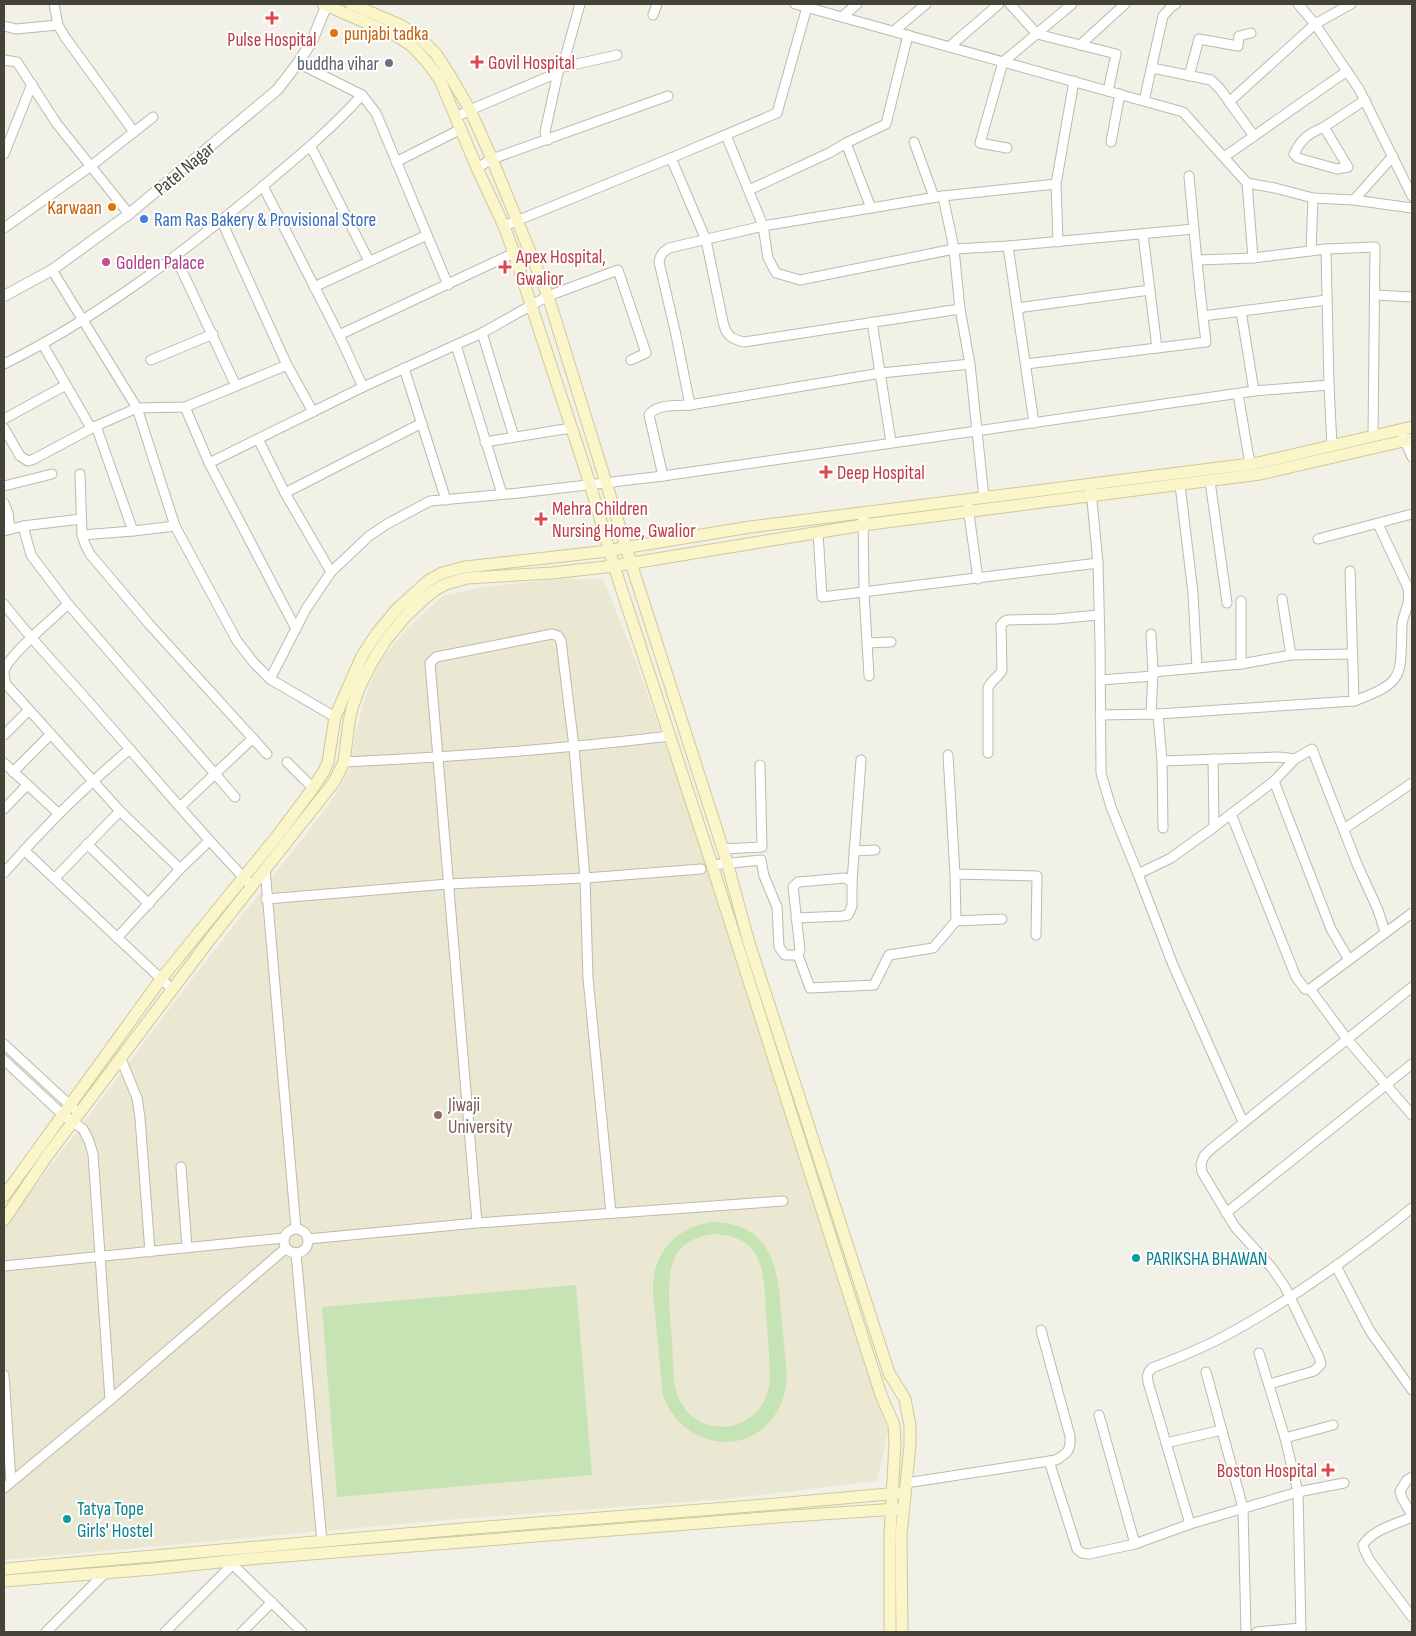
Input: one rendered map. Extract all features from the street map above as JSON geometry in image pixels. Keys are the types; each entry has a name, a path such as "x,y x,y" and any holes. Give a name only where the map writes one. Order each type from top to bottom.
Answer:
{"main road":[{"path":"325,4 395,35 412,46 427,62 440,80 514,253 882,1395 894,1425 895,1443 890,1535 890,1632"},
{"path":"351,4 400,26 419,37 436,54 470,110 518,220 548,296 723,849 748,943 889,1373 905,1399 910,1426 910,1446 901,1535 902,1632"},
{"path":"4,1196 161,979 278,835 313,788 324,772 328,762 335,717 362,656 377,633 397,610 420,594 467,578 552,573 614,566 968,506 1091,490 1250,464 1373,436 1408,434"},
{"path":"4,1220 47,1156 251,886 325,796 344,762 352,708 372,662 428,581 442,573 465,567 609,550 728,531 863,513 968,506 984,498 1180,485 1260,474 1408,434"},
{"path":"728,531 729,546"},
{"path":"333,733 347,735"},
{"path":"4,1569 483,1527 775,1504 893,1493 906,1488"},
{"path":"4,1581 776,1517 904,1509"}],"street":[{"path":"54,4 58,25 134,132"},
{"name":"Patel Nagar","path":"4,296 52,270 129,214 277,90 312,41 325,4"},
{"path":"456,118 470,110 550,76 559,68 565,58 580,4"},
{"path":"653,15 657,4"},
{"path":"795,4 812,7 1183,112 1247,183 1253,258"},
{"path":"842,17 857,4"},
{"path":"894,31 916,7 926,4"},
{"path":"949,47 999,4"},
{"path":"1010,4 1037,34 1116,54 1108,91"},
{"path":"1007,148 980,143 1003,62 1072,4"},
{"path":"1080,45 1125,4"},
{"path":"1144,101 1163,16 1167,10 1176,4"},
{"path":"1298,4 1315,24 1365,100 1412,194"},
{"path":"1229,102 1315,24 1351,4"},
{"path":"504,226 777,113 812,7"},
{"path":"4,26 16,29 58,25"},
{"path":"1189,76 1199,38 1238,46 1239,36 1251,33"},
{"path":"749,190 886,124 908,35"},
{"path":"559,68 618,56"},
{"path":"4,60 17,62 57,124 129,214"},
{"path":"298,63 362,95 376,113 448,285"},
{"path":"548,140 545,132 559,68"},
{"path":"1152,68 1211,80 1254,136"},
{"path":"1224,157 1347,71"},
{"path":"1058,242 1056,184 1074,81"},
{"path":"4,154 32,84"},
{"path":"1111,142 1120,94"},
{"path":"4,364 43,345 84,320 174,256 310,147 340,120 362,95"},
{"path":"477,168 492,159 668,96"},
{"path":"1324,126 1348,167 1337,169 1298,158 1294,154 1300,142 1309,133 1324,126 1365,100"},
{"path":"5,226 91,166 153,117"},
{"path":"396,162 461,129"},
{"path":"726,135 764,226 768,258 776,273 800,280 954,250 1194,229"},
{"path":"846,142 871,208"},
{"path":"914,142 938,196 954,250 960,309 970,364 984,498"},
{"path":"310,147 369,261"},
{"path":"1354,200 1393,156"},
{"path":"671,158 706,240 722,322 725,332 732,340 744,342 960,309"},
{"path":"1026,364 1206,342 1189,176"},
{"path":"1247,183 1313,198 1354,200 1412,208"},
{"path":"690,405 659,262 663,252 669,248 764,226 938,196 1056,184"},
{"path":"262,186 363,387"},
{"path":"1312,251 1313,198"},
{"path":"221,220 287,365 313,412"},
{"path":"1143,234 1157,348"},
{"path":"314,287 427,235"},
{"path":"1008,246 1034,423"},
{"path":"1198,260 1253,258 1326,249 1375,247 1373,436"},
{"path":"1326,249 1332,446"},
{"path":"339,336 514,253"},
{"path":"174,256 236,386"},
{"path":"52,270 137,408 175,526 237,641 254,663 270,679 335,717"},
{"path":"209,463 363,387 482,333 531,304 618,270 646,353 631,360"},
{"path":"1017,308 1150,290"},
{"path":"1375,295 1412,297"},
{"path":"1203,316 1327,300"},
{"path":"1241,311 1254,391"},
{"path":"872,322 890,442"},
{"path":"482,333 514,437"},
{"path":"151,360 212,334"},
{"path":"43,345 93,427 133,531"},
{"path":"456,345 502,494"},
{"path":"663,476 649,415 652,410 881,373 970,364"},
{"path":"4,428 20,456 28,461 93,427 137,408 186,407 287,365"},
{"path":"404,368 446,500"},
{"path":"4,419 66,385"},
{"path":"270,679 306,609 331,572 369,536 430,501 663,476 1254,391 1329,385"},
{"path":"1238,394 1250,464"},
{"path":"186,407 209,463 296,629"},
{"path":"286,493 422,423"},
{"path":"485,442 571,428"},
{"path":"1408,434 1412,457"},
{"path":"258,439 331,572"},
{"path":"4,486 52,474"},
{"path":"80,474 82,535 84,544 90,554 149,624 267,754"},
{"path":"1210,481 1227,603"},
{"path":"1180,485 1193,593 1197,668"},
{"path":"1091,490 1098,563 1101,773 1111,807 1173,965 1242,1122"},
{"path":"4,503 8,513 7,530 81,519"},
{"path":"968,506 978,579"},
{"path":"863,513 864,592 869,676"},
{"path":"1318,539 1412,514"},
{"path":"1100,715 1155,714 1354,701 1377,693 1388,686 1400,670 1402,624 1409,598 1408,588 1378,524"},
{"path":"24,526 31,554 68,604 235,797"},
{"path":"82,535 175,526"},
{"path":"818,532 822,597 1098,563"},
{"path":"1350,571 1354,701"},
{"path":"1282,599 1291,655"},
{"path":"1241,601 1241,664"},
{"path":"4,604 30,638 251,886"},
{"path":"68,604 7,660 4,683 120,811 180,869"},
{"path":"988,753 988,688 990,682 1002,670 1001,625 1004,621 1098,615"},
{"path":"477,1223 430,668 432,660 436,657 552,634 558,636 561,641 574,748 585,878 588,978 611,1213"},
{"path":"1151,634 1155,714 1162,761 1163,828"},
{"path":"867,643 891,642"},
{"path":"1100,680 1241,664 1291,655 1352,654"},
{"path":"4,736 29,710"},
{"path":"13,772 51,734"},
{"path":"344,762 438,758 574,748 670,736"},
{"path":"180,807 253,738"},
{"path":"4,873 93,780 130,749"},
{"path":"1138,874 1171,858 1274,781 1295,759 1312,749 1386,932"},
{"path":"852,882 845,878 798,882 793,887 800,950 798,955 810,988 874,985 889,955 933,948 956,921 948,755"},
{"path":"1162,761 1279,757 1295,759"},
{"path":"796,918 848,915 852,906 860,760"},
{"path":"1213,760 1214,827"},
{"path":"287,762 313,788"},
{"path":"4,763 59,814"},
{"path":"760,766 761,860 764,876 777,907 779,947 785,955 798,955"},
{"path":"1274,781 1331,929 1349,960"},
{"path":"1344,829 1412,783"},
{"path":"4,809 27,785"},
{"path":"55,878 120,811"},
{"path":"1231,814 1296,977 1305,989 1310,989 1412,913"},
{"path":"117,938 180,869 209,841"},
{"path":"88,844 149,904"},
{"path":"723,849 762,847"},
{"path":"24,850 173,990"},
{"path":"854,851 875,850"},
{"path":"712,865 761,860"},
{"path":"264,869 296,1229"},
{"path":"266,899 448,884 585,878 701,869"},
{"path":"955,874 1037,876 1036,935"},
{"path":"956,921 1002,919"},
{"path":"1270,1384 1314,1371 1321,1364 1319,1357 1285,1287 1272,1268 1246,1241 1226,1213 1202,1172 1201,1164 1204,1156 1242,1122 1412,988"},
{"path":"1310,989 1347,1039 1412,1115"},
{"path":"4,1044 70,1105 89,1141 93,1154 110,1400"},
{"path":"121,1059 137,1098 150,1252"},
{"path":"4,1060 63,1115 76,1118"},
{"path":"1226,1213 1412,1064"},
{"path":"181,1167 187,1248"},
{"path":"308,1240 477,1223 782,1202"},
{"path":"1190,1524 1148,1382 1148,1372 1152,1368 1219,1339 1289,1298 1336,1266 1412,1208"},
{"path":"4,1266 284,1238 289,1232 296,1229 304,1232 308,1240 303,1250 296,1253 286,1248"},
{"path":"284,1238 286,1248"},
{"path":"7,1485 110,1400 286,1248"},
{"path":"296,1253 322,1542"},
{"path":"1336,1266 1370,1331 1412,1390"},
{"path":"906,1488 1056,1460 1067,1454 1071,1447 1070,1436 1041,1330"},
{"path":"1257,1632 1301,1630 1298,1492 1270,1384 1259,1352"},
{"path":"1206,1372 1243,1508 1246,1632"},
{"path":"4,1375 7,1485"},
{"path":"1099,1415 1135,1544"},
{"path":"1285,1438 1333,1425"},
{"path":"1166,1443 1222,1430"},
{"path":"1049,1461 1077,1549 1082,1553 1088,1554 1135,1544 1190,1524 1298,1492 1344,1483"},
{"path":"1412,1477 1407,1480 1400,1491 1412,1516 1373,1535 1363,1545 1364,1552 1370,1561 1412,1617"},
{"path":"164,1632 230,1562 302,1632"},
{"path":"46,1632 105,1573"},
{"path":"242,1632 272,1602"}],"shaded area":[{"name":"Jiwaji University","path":"560,579 603,579 633,654 673,766 758,1019 816,1212 888,1431 877,1481 726,1499 457,1519 4,1560 4,1227 206,961 339,790 350,766 355,735 365,698 380,661 408,628 443,596 484,587"}],"green space":[{"path":"712,1222 735,1225 752,1233 764,1245 772,1260 777,1277 786,1371 783,1398 780,1406 768,1423 754,1435 737,1441 719,1442 702,1437 686,1428 673,1414 663,1396 653,1279 661,1255 668,1245 687,1230","holes":["714,1234 731,1236 743,1242 752,1250 762,1271 770,1376 766,1398 755,1413 741,1423 724,1427 707,1424 692,1416 680,1401 674,1380 669,1289 672,1264 686,1244 698,1238"]},
{"path":"576,1285 592,1475 337,1497 322,1307"}],"place":[{"name":"Pulse Hospital","path":"272,18"},
{"name":"punjabi tadka","path":"334,33"},
{"name":"Govil Hospital","path":"477,62"},
{"name":"buddha vihar","path":"389,63"},
{"name":"Karwaan","path":"112,207"},
{"name":"Ram Ras Bakery & Provisional Store","path":"144,219"},
{"name":"Golden Palace","path":"106,262"},
{"name":"Apex Hospital, Gwalior","path":"505,267"},
{"name":"Deep Hospital","path":"826,472"},
{"name":"Mehra Children Nursing Home, Gwalior","path":"541,519"},
{"name":"Jiwaji University","path":"438,1115"},
{"name":"PARIKSHA BHAWAN","path":"1136,1258"},
{"name":"Boston Hospital","path":"1328,1470"},
{"name":"Tatya Tope Girls' Hostel","path":"67,1519"}]}
